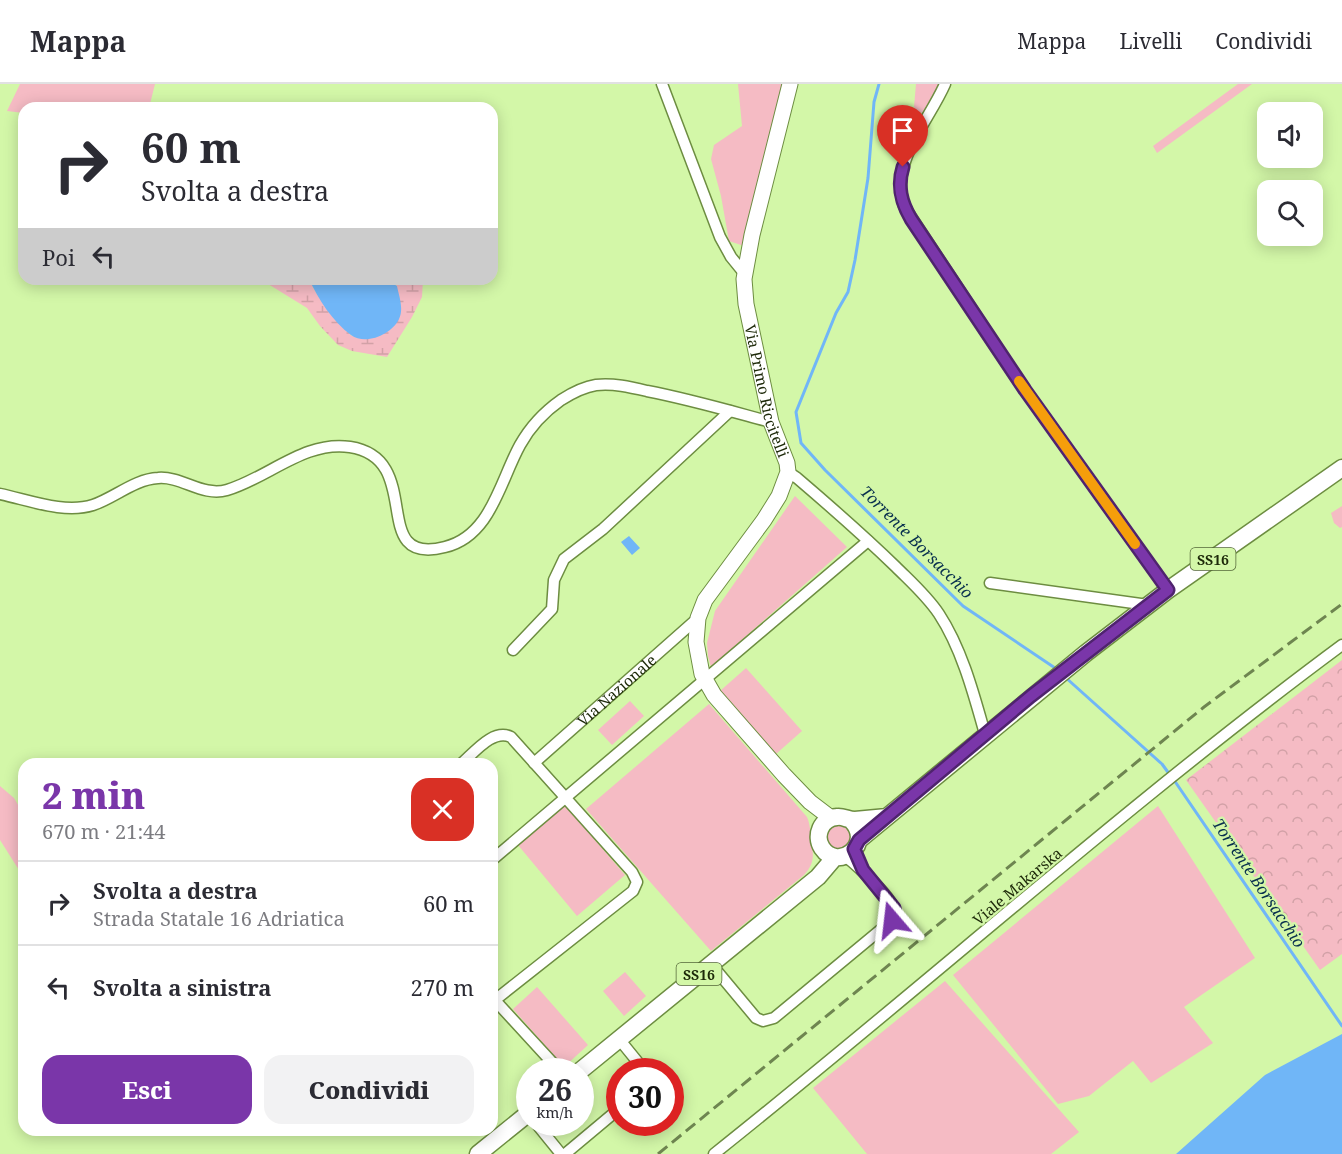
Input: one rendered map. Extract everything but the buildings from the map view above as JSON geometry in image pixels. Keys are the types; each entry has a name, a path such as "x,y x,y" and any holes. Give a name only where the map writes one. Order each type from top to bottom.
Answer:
{"main road":[{"name":"SS16","path":"594,1060 818,877 844,851 1031,696 1168,590 1342,468"},
{"path":"851,820 857,829 844,851 819,841 825,824 837,816 851,820 888,816"},
{"path":"478,1154 516,1126"}],"street":[{"path":"662,84 720,237 731,257 744,273"},
{"name":"Via Primo Riccitelli","path":"790,84 744,273 746,304 771,422 787,463 788,472 797,477 868,541 923,594 940,616 961,660 985,734"},
{"path":"945,84 903,167 900,186 904,206 1025,390 1168,590"},
{"path":"0,494 60,507 81,507 161,477 218,492 236,487 310,451 330,446 348,447 369,454 385,468 393,487 400,529 406,542 418,549 434,549 456,544 477,529 488,513 514,456 527,434 548,410 577,390 597,385 624,386 682,398 771,422"},
{"path":"513,650 552,609 554,580 564,559 603,529 730,411"},
{"name":"Via Nazionale","path":"788,472 779,496 764,520 708,594 698,618 696,646 705,680 714,695 810,802 825,824"},
{"path":"498,855 868,541"},
{"path":"990,583 1148,605"},
{"name":"Via Nazionale","path":"534,763 698,618"},
{"name":"Viale Makarska","path":"714,1154 808,1079 1189,762 1342,645"},
{"path":"468,758 495,735 503,734 511,737 632,872 637,884 633,891 498,996"},
{"path":"711,964 756,1018 763,1021 771,1019 892,920 895,913 894,908 844,851"},
{"path":"498,1003 549,1058"},
{"path":"619,1040 634,1058"},
{"path":"547,1136 563,1154 606,1119"}],"green space":[{"path":"20,84 155,84 150,102 18,102 18,112 7,111"},
{"path":"738,84 785,84 744,246 729,241 721,196 711,159 714,145 742,126"},
{"path":"916,84 940,84 925,114 914,107"},
{"path":"1238,84 1252,84 1157,153 1153,146"},
{"path":"270,285 312,285 323,302 352,336 397,286 395,285 423,285 422,297 387,357 352,351 338,345 307,308"},
{"path":"795,496 847,547 711,667 707,643 715,611"},
{"path":"1342,506 1342,527 1340,528 1334,523 1331,513"},
{"path":"1342,660 1342,954 1320,970 1186,780"},
{"path":"746,668 802,731 776,754 720,691"},
{"path":"630,701 644,716 612,745 598,730"},
{"path":"709,704 807,817 813,853 812,862 804,875 711,951 586,809"},
{"path":"0,786 14,798 18,805 18,868 0,840"},
{"path":"565,805 625,875 577,916 518,845"},
{"path":"1158,806 1255,958 1184,1007 1213,1043 1151,1083 1133,1061 1089,1096 1058,1104 953,975"},
{"path":"832,825 845,825 851,831 850,844 839,851 827,844 826,831"},
{"path":"625,972 646,996 624,1016 603,991"},
{"path":"945,981 1079,1132 1051,1154 867,1154 813,1088"},
{"path":"537,987 588,1045 574,1058 556,1058 513,1009"}],"water":[{"path":"312,285 395,285 401,307 399,319 391,329 378,337 364,339 357,338 344,330 321,302"},
{"path":"629,536 640,548 632,555 621,542"},
{"path":"1342,1034 1342,1154 1176,1154 1265,1075"}],"waterway":[{"name":"Torrente Borsacchio","path":"879,84 874,102 868,178 855,260 848,292 836,313 796,412 801,443 825,470 963,606 1058,670"},
{"name":"Torrente Borsacchio","path":"1065,677 1162,764 1170,775"},
{"name":"Torrente Borsacchio","path":"1174,780 1342,1026"}],"railway":[{"path":"658,1154 1204,707 1342,604"}],"slow traffic":[{"path":"1019,381 1135,544"}],"route":[{"path":"892,920 895,913 894,908 863,870 854,849 859,840 1031,696 1168,590 1025,390 924,235 911,219 900,193 903,167"}]}
